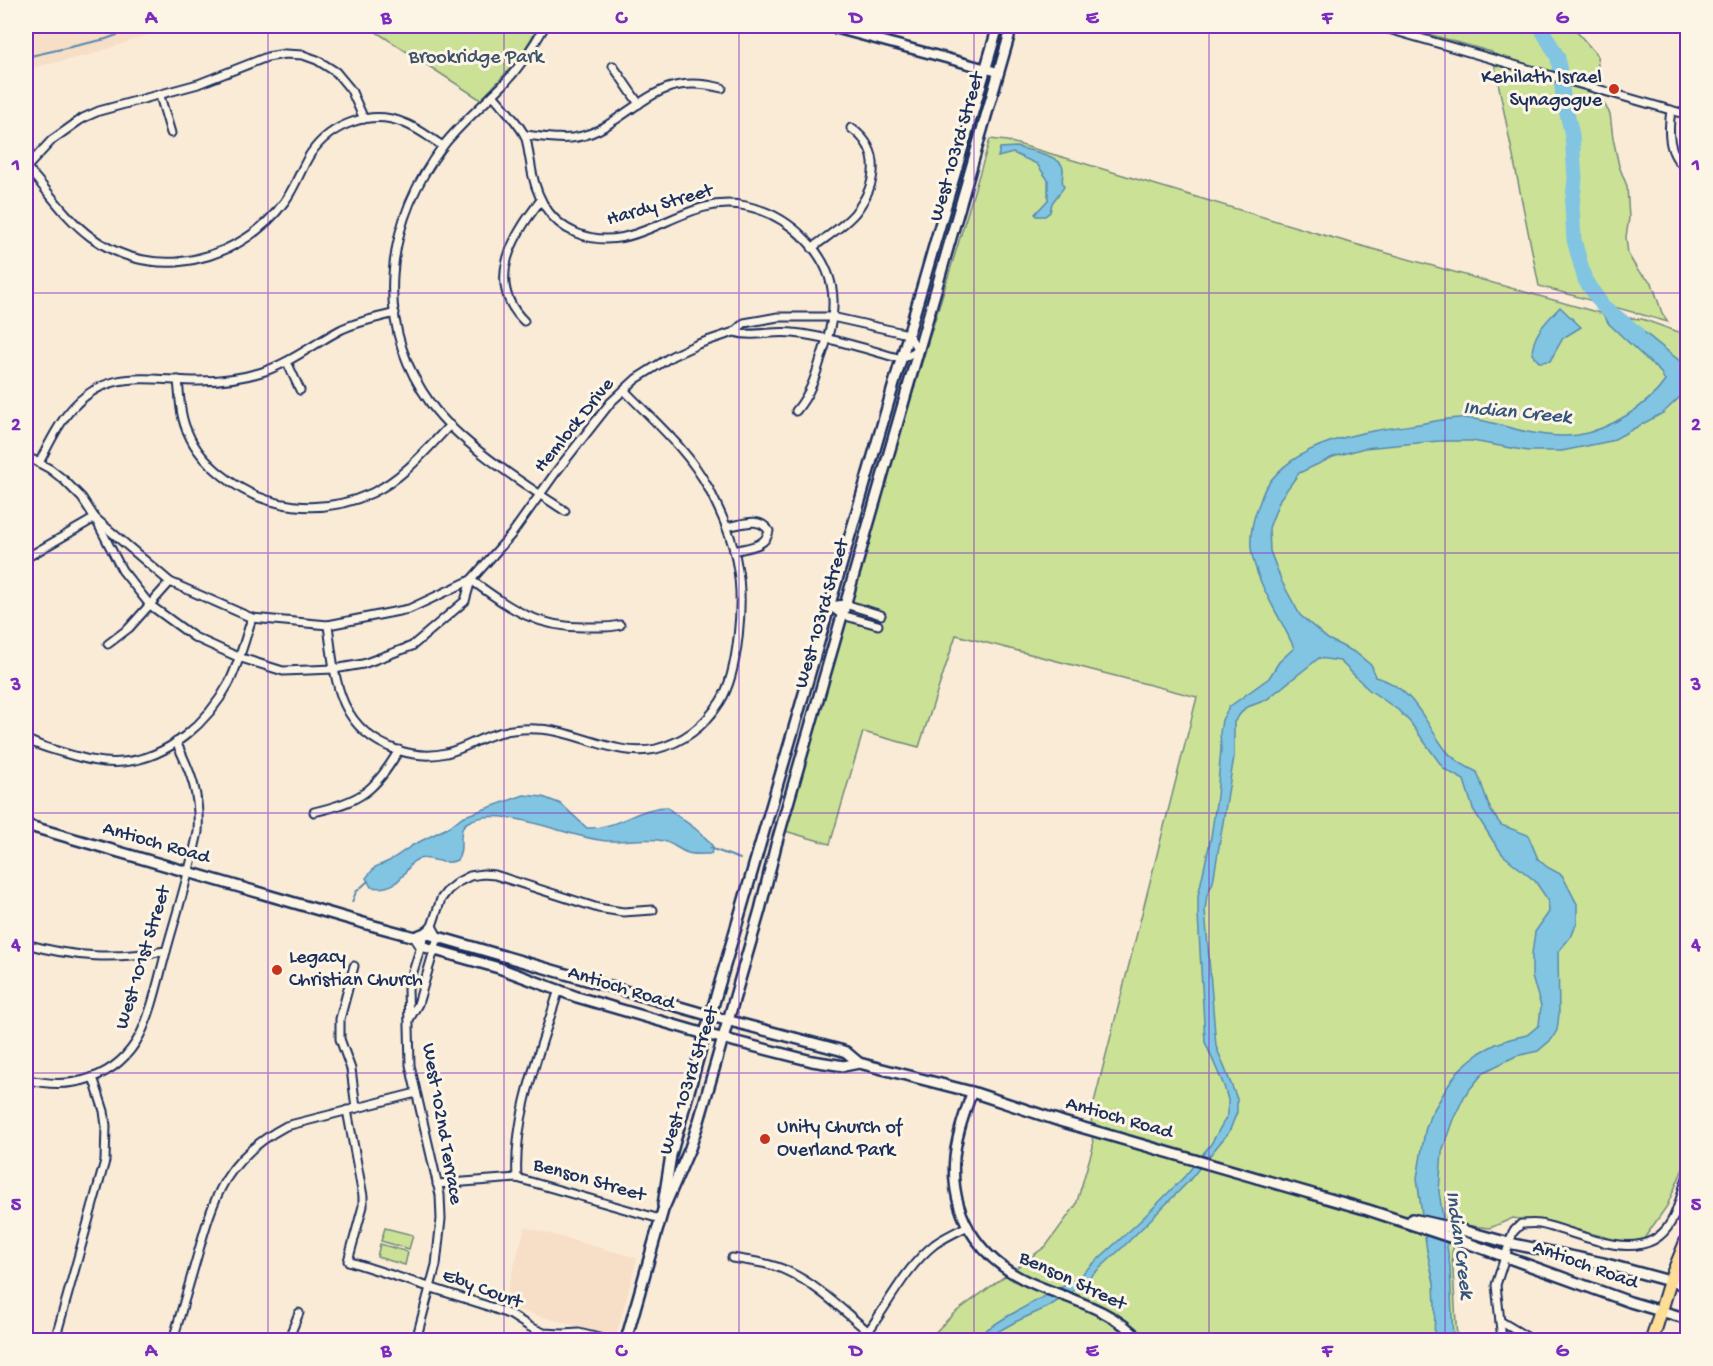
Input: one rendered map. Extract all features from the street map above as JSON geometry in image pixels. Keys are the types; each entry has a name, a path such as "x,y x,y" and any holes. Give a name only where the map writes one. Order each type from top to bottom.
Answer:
{"highway":[{"path":"1652,1341 1670,1281 1688,1237"}],"main road":[{"name":"West 103rd Street","path":"662,1215 667,1175 705,1034 998,26"},
{"name":"West 103rd Street","path":"626,1341 662,1215 699,1121 729,1021 778,835 1012,26"},
{"name":"Antioch Road","path":"26,825 188,872 420,935 438,937 711,1016 840,1050 859,1063"},
{"path":"420,935 421,946"},
{"name":"Antioch Road","path":"421,946 499,968 577,997 705,1034 820,1062 844,1066 859,1063 972,1092 1063,1122 1368,1210 1459,1240 1630,1302 1684,1318"},
{"path":"667,1175 674,1168 682,1165"},
{"name":"Antioch Road","path":"1368,1210 1603,1263 1688,1286"}],"street":[{"path":"545,26 516,70 443,146 423,175 400,228 393,262 392,284 400,340 416,379 431,404 469,442 565,511"},
{"path":"827,26 998,72"},
{"path":"1378,26 1688,115"},
{"path":"364,119 351,90 342,77 324,63 303,55 285,54 267,57 198,84 99,111 83,118 52,140 26,168 78,226 104,246 133,257 152,261 188,261 226,249 259,229 284,201 319,142 341,126 364,119 398,120 443,146"},
{"path":"613,66 639,104"},
{"path":"493,95 526,135 557,138 581,137 596,132 658,92 674,85 698,84 722,88"},
{"path":"160,96 171,134"},
{"path":"1671,110 1668,132 1672,148 1683,166 1688,169"},
{"path":"812,248 855,213 869,188 873,174 872,150 864,138 851,128"},
{"name":"Hardy Street","path":"526,135 536,192 553,217 564,227 585,236 605,240 630,237 692,210 710,206 744,206 779,218 794,229 812,248 829,280 833,298 828,339"},
{"path":"524,321 516,314 508,294 506,267 514,237 541,200"},
{"path":"39,463 68,413 78,402 99,387 128,378 198,381 233,378 264,371 286,362 345,328 395,313"},
{"name":"Hemlock Drive","path":"95,518 170,582 252,618 328,625 409,609 471,580 511,535 598,417 624,390 651,368 672,356 698,344 734,332 744,323 796,316 831,317 908,334"},
{"name":"Hemlock Drive","path":"734,332 747,336 769,332 789,332 828,339 901,359"},
{"path":"901,359 918,350 908,334"},
{"path":"796,411 813,387 828,339"},
{"path":"286,362 300,390"},
{"path":"178,380 183,420 188,434 202,456 243,490 262,499 292,506 332,506 373,493 404,471 450,425"},
{"path":"328,625 338,691 351,717 368,735 384,745 410,754 440,754 462,748 501,732 530,729 564,733 622,749 638,751 654,749 690,736 701,727 721,701 730,673 738,638 741,608 734,551 727,527 696,469 667,434 624,390"},
{"name":"Hemlock Drive","path":"26,456 70,486 95,518 122,570 150,604 194,637 238,657 283,671 334,669 363,664 412,646 465,601 471,580"},
{"path":"26,558 95,518"},
{"path":"727,527 758,521 765,524 770,531 768,538 762,544 734,551"},
{"path":"471,580 511,608 532,619 567,627 620,626"},
{"path":"108,644 129,628 170,582"},
{"path":"830,606 845,604 881,615"},
{"path":"830,606 842,615 878,626"},
{"path":"26,740 102,762 140,759 154,755 195,727 219,699 230,681 252,618"},
{"name":"West 101st Street","path":"26,1079 52,1085 77,1083 93,1077 103,1073 125,1056 140,1034 166,951 198,832 198,797 188,766 176,742"},
{"path":"314,812 351,802 366,793 385,773 399,750"},
{"path":"420,935 432,926 441,899 448,890 470,876 483,874 495,875 610,910 629,912 653,910"},
{"path":"432,926 438,937"},
{"name":"West 102nd Terrace","path":"410,1018 418,1004 438,937"},
{"path":"26,944 67,955 93,957 121,957 166,951"},
{"name":"West 102nd Terrace","path":"416,1341 440,1245 441,1218 437,1184 416,1093 408,1042 410,1018 408,988 421,946"},
{"path":"354,966 340,1019 340,1039 351,1069 356,1108"},
{"path":"518,1178 517,1143 522,1118 559,989"},
{"path":"55,1341 105,1161 104,1110 93,1077"},
{"name":"Benson Street","path":"972,1092 954,1162 956,1196 968,1226 987,1254 1009,1272 1104,1312 1123,1324 1140,1341"},
{"path":"173,1341 208,1215 216,1195 237,1164 267,1136 286,1126 416,1093"},
{"name":"Eby Court","path":"347,1110 363,1196 363,1206 348,1261 485,1305 512,1315 544,1333 562,1338 579,1333 607,1341"},
{"path":"1502,1341 1496,1285 1513,1232 1521,1224 1539,1224 1593,1239 1626,1246 1641,1246 1657,1237 1670,1223 1688,1175"},
{"name":"Benson Street","path":"437,1184 518,1178 662,1215"},
{"path":"862,1341 911,1269 924,1254 946,1237 968,1226"},
{"path":"732,1258 765,1263 786,1270 806,1281 869,1332"},
{"path":"288,1341 299,1313"},
{"path":"1500,1321 1532,1341"},
{"path":"26,1339 32,1341"}],"shaded area":[{"path":"26,26 174,26 90,55 26,69"},
{"path":"525,1227 637,1258 616,1337 503,1306"}],"green space":[{"name":"Brookridge Park","path":"367,26 539,26 518,60 481,100"},
{"path":"1400,26 1572,26 1597,55 1601,98 1610,114 1619,166 1627,186 1628,254 1638,271 1652,283 1662,313 1668,322 1539,286 1492,52"},
{"path":"990,139 1007,141 1323,235 1614,317 1642,319 1687,335 1688,1157 1667,1206 1643,1240 1624,1242 1559,1225 1513,1218 1490,1228 1461,1225 1452,1252 1457,1340 928,1340 953,1314 1046,1246 1076,1205 1093,1147 1091,1114 1197,697 956,635 919,747 863,732 830,844 785,831 881,497"},
{"path":"385,1228 413,1235 409,1249 381,1241"},
{"path":"380,1244 408,1252 405,1265 377,1257"}],"water":[{"path":"1016,147 1050,156 1061,163 1064,187 1052,203 1050,212 1045,216 1035,214 1048,200 1048,180 1037,164 1013,153 998,157 1000,148"},
{"path":"1560,307 1581,327 1563,338 1550,361 1539,362 1532,354 1535,340 1541,328"},
{"path":"1602,313 1645,333 1681,362 1686,384 1682,395 1663,413 1611,441 1562,451 1528,451 1472,441 1439,441 1364,448 1333,457 1299,473 1280,499 1269,528 1270,551 1282,582 1300,615 1328,639 1356,653 1372,666 1375,677 1398,688 1416,705 1447,752 1477,772 1491,811 1501,825 1528,835 1538,859 1562,875 1577,904 1577,922 1572,935 1558,952 1557,1030 1552,1039 1538,1051 1516,1056 1484,1072 1465,1095 1452,1122 1442,1152 1439,1191 1450,1267 1453,1340 1434,1340 1434,1283 1417,1178 1425,1131 1430,1116 1458,1071 1481,1052 1496,1044 1527,1035 1539,1025 1541,1006 1532,977 1532,954 1535,932 1549,912 1548,900 1535,881 1503,855 1473,809 1464,780 1444,769 1410,722 1398,710 1368,689 1340,661 1319,658 1266,700 1245,708 1234,722 1234,757 1213,882 1207,895 1205,910 1216,1046 1237,1099 1237,1112 1229,1132 1188,1182 1078,1288 1048,1307 983,1340 970,1340 1008,1316 1075,1280 1138,1223 1185,1176 1211,1144 1228,1114 1228,1100 1224,1086 1205,1042 1198,896 1217,796 1222,720 1229,707 1269,678 1279,662 1294,648 1263,587 1251,548 1254,520 1266,487 1279,471 1312,449 1332,441 1372,431 1461,418 1534,433 1566,436 1602,428 1626,416 1638,408 1665,381 1661,373 1609,324"},
{"path":"524,795 543,797 561,804 587,828 607,826 647,811 667,807 708,841 713,847 711,854 688,853 666,842 656,840 592,839 517,819 482,817 464,825 460,855 457,860 447,862 426,858 416,860 393,884 378,888 371,887 366,878 375,867 449,827 462,817"}],"waterway":[{"name":"Indian Creek","path":"26,57 106,39 141,26"},
{"name":"Indian Creek","path":"1540,26 1558,58 1563,96 1572,135 1575,179 1572,206 1574,240 1585,280 1603,306 1637,333"},
{"path":"710,848 740,859"},
{"path":"352,902 356,892 368,881"}],"place":[{"name":"Kehilath Israel Synagogue","path":"1614,89"},
{"name":"Legacy Christian Church","path":"277,970"},
{"name":"Unity Church of Overland Park","path":"765,1139"}]}
